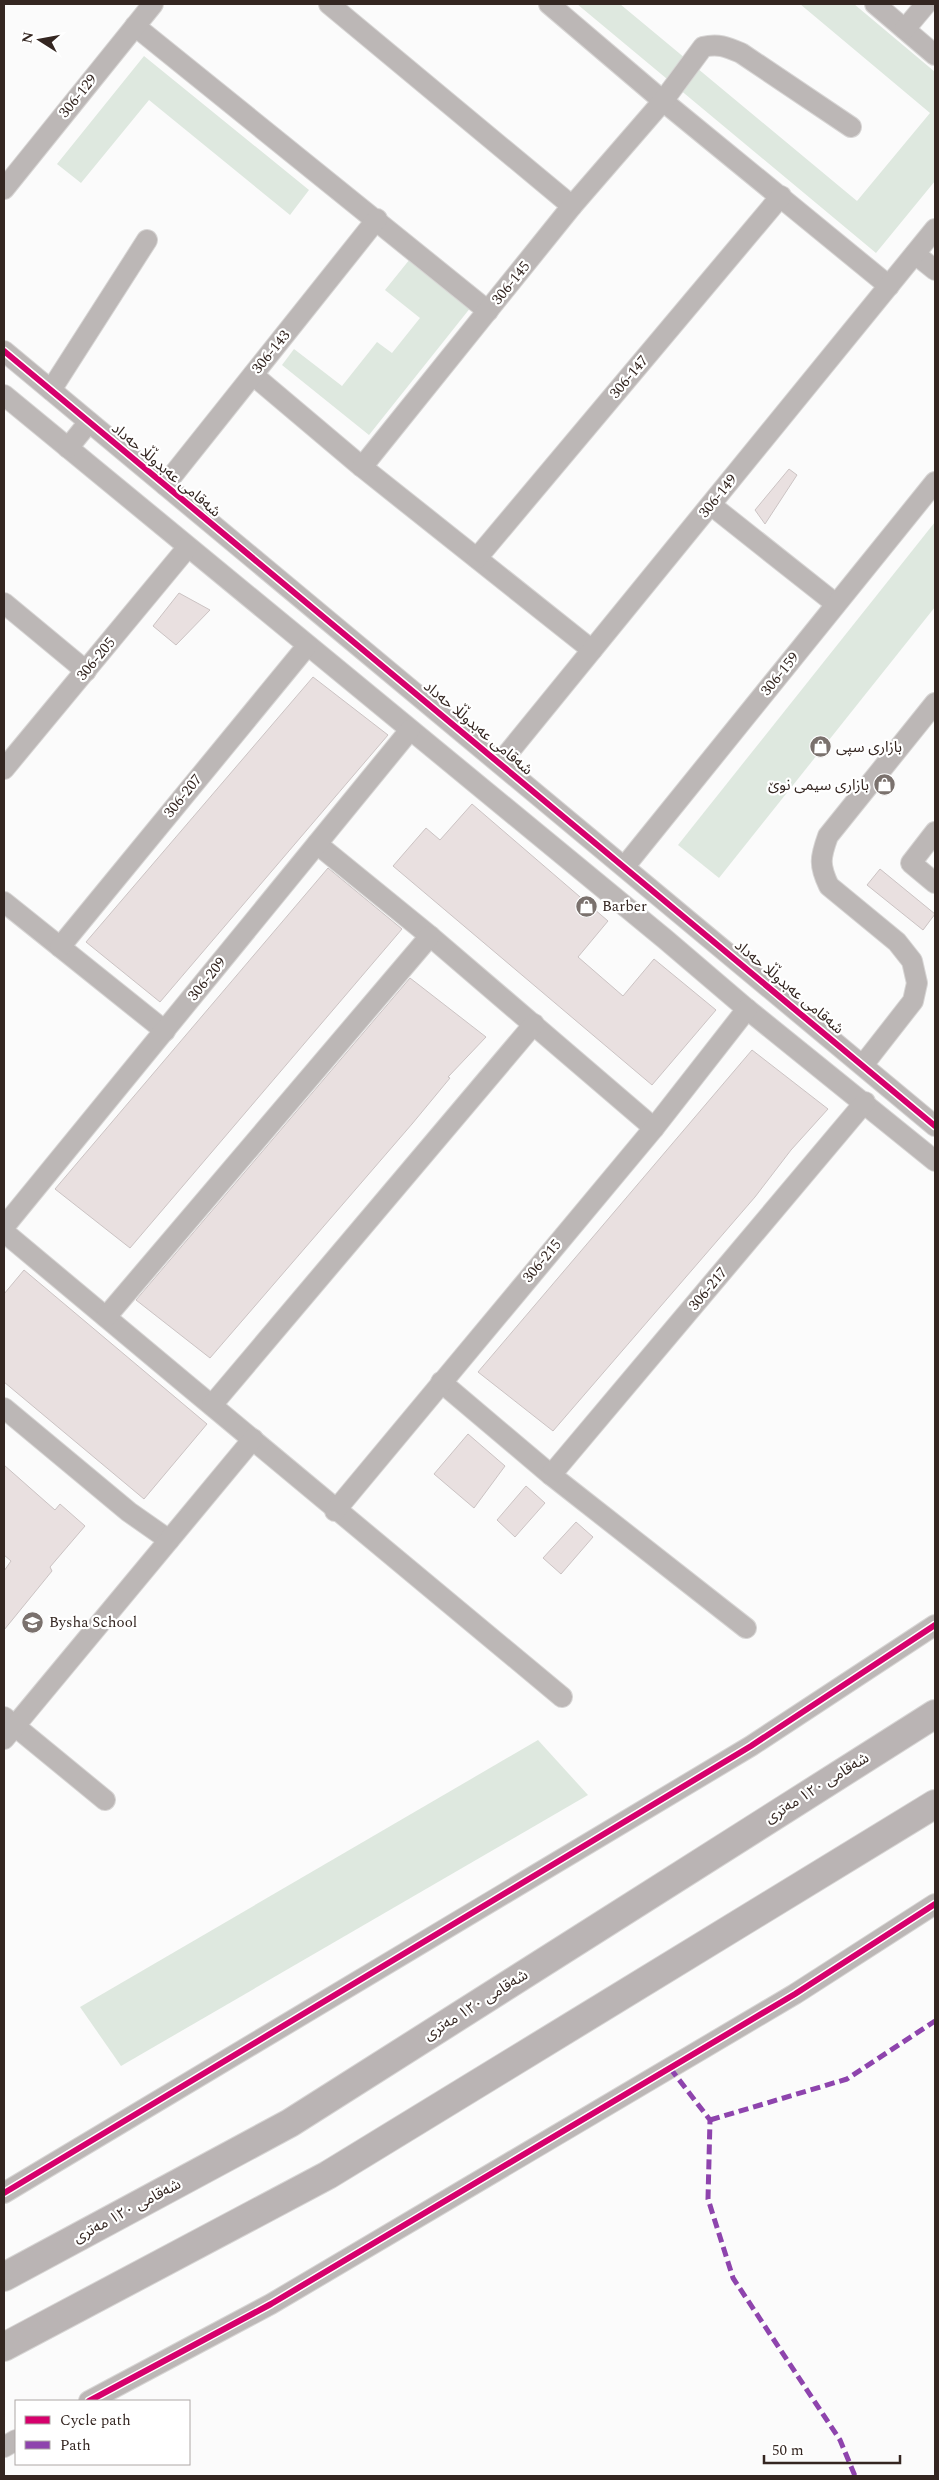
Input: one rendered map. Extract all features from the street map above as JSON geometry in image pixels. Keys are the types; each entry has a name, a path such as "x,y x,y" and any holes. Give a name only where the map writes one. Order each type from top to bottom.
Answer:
{"highway":[{"name":"شەقامی ١٢٠ مەتری","path":"4,2277 290,2124 935,1714"},
{"path":"4,2347 328,2174 935,1804"}],"street":[{"name":"306-129","path":"4,189 153,4"},
{"path":"329,4 572,206"},
{"path":"549,4 663,101 889,286"},
{"path":"875,4 935,54"},
{"path":"905,29 926,4"},
{"path":"135,26 377,219 488,311"},
{"name":"306-145","path":"362,467 572,206 663,101 703,48 713,44 726,46 742,53 850,127"},
{"name":"306-147","path":"478,558 781,196"},
{"name":"306-143","path":"165,485 377,219"},
{"name":"306-149","path":"500,763 935,229"},
{"path":"51,390 147,240"},
{"path":"915,254 935,270"},
{"name":"شەقامی عەبدوڵڵا حەداد","path":"4,351 935,1126"},
{"path":"253,375 362,467 592,650"},
{"path":"7,404 68,448 665,939 747,1009 865,1102 935,1161"},
{"path":"68,448 89,422"},
{"name":"306-159","path":"625,866 935,482"},
{"path":"711,505 836,604"},
{"name":"306-205","path":"4,769 188,548"},
{"path":"4,604 86,671"},
{"name":"306-207","path":"60,947 307,646"},
{"path":"863,1065 913,1001 917,984 912,961 897,942 829,886 823,873 820,857 828,836 935,703"},
{"name":"306-209","path":"4,1227 410,730"},
{"path":"935,832 911,863 935,883"},
{"path":"317,844 430,936 654,1128"},
{"path":"4,902 165,1031"},
{"path":"665,939 685,917"},
{"path":"106,1317 430,936"},
{"name":"306-215","path":"335,1510 654,1128 747,1009"},
{"path":"212,1405 534,1024"},
{"name":"306-217","path":"551,1475 865,1102"},
{"path":"4,1232 253,1439 335,1510 562,1697"},
{"path":"441,1382 551,1475 746,1628"},
{"path":"4,1408 129,1512 169,1540"},
{"path":"104,1800 7,1727 169,1540 253,1439"},
{"path":"4,2193 750,1746 935,1625"},
{"path":"91,2400 270,2304 787,1998 935,1904"},
{"path":"4,2447 15,2441"}],"shaded area":[{"path":"577,4 620,4 857,201 930,113 800,4 854,4 935,72 935,181 876,253"},
{"path":"144,56 309,190 290,215 149,100 81,183 57,164"},
{"path":"410,259 471,307 369,435 282,365 294,349 342,386 377,342 392,353 420,318 385,290"},
{"path":"935,522 935,607 719,878 678,845"},
{"path":"538,1740 588,1795 121,2066 80,2007"}],"building":[{"path":"789,469 797,475 765,524 755,510"},
{"path":"179,593 210,610 176,645 153,626"},
{"path":"313,677 388,735 160,1002 86,942"},
{"path":"472,804 608,921 578,957 623,996 654,959 716,1010 652,1085 393,866 426,828 440,840"},
{"path":"328,868 402,929 130,1248 55,1189"},
{"path":"880,869 935,914 923,930 867,885"},
{"path":"410,978 486,1037 448,1077 450,1078 412,1124 210,1358 136,1300"},
{"path":"752,1050 828,1109 791,1150 755,1197 553,1431 478,1372"},
{"path":"24,1270 207,1424 144,1499 4,1382 4,1294"},
{"path":"468,1434 505,1466 474,1508 434,1474"},
{"path":"4,1465 55,1510 60,1504 85,1526 50,1567 52,1571 4,1630 4,1571 11,1561 4,1555"},
{"path":"526,1486 545,1503 515,1537 497,1520"},
{"path":"576,1522 593,1537 561,1574 543,1558"}],"marked path":[{"path":"710,2120 847,2079 935,2021"},
{"path":"670,2068 710,2120 708,2199 733,2278 840,2440 855,2476"}],"cycle path":[{"path":"4,351 935,1126"},
{"path":"4,2193 751,1746 935,1625"},
{"path":"91,2400 271,2304 795,1994 935,1904"}],"place":[{"name":"بازاری سپی","path":"820,747"},
{"name":"بازاری سیمی نوێ","path":"885,785"},
{"name":"Barber","path":"586,906"},
{"name":"Bysha School","path":"33,1622"}]}
